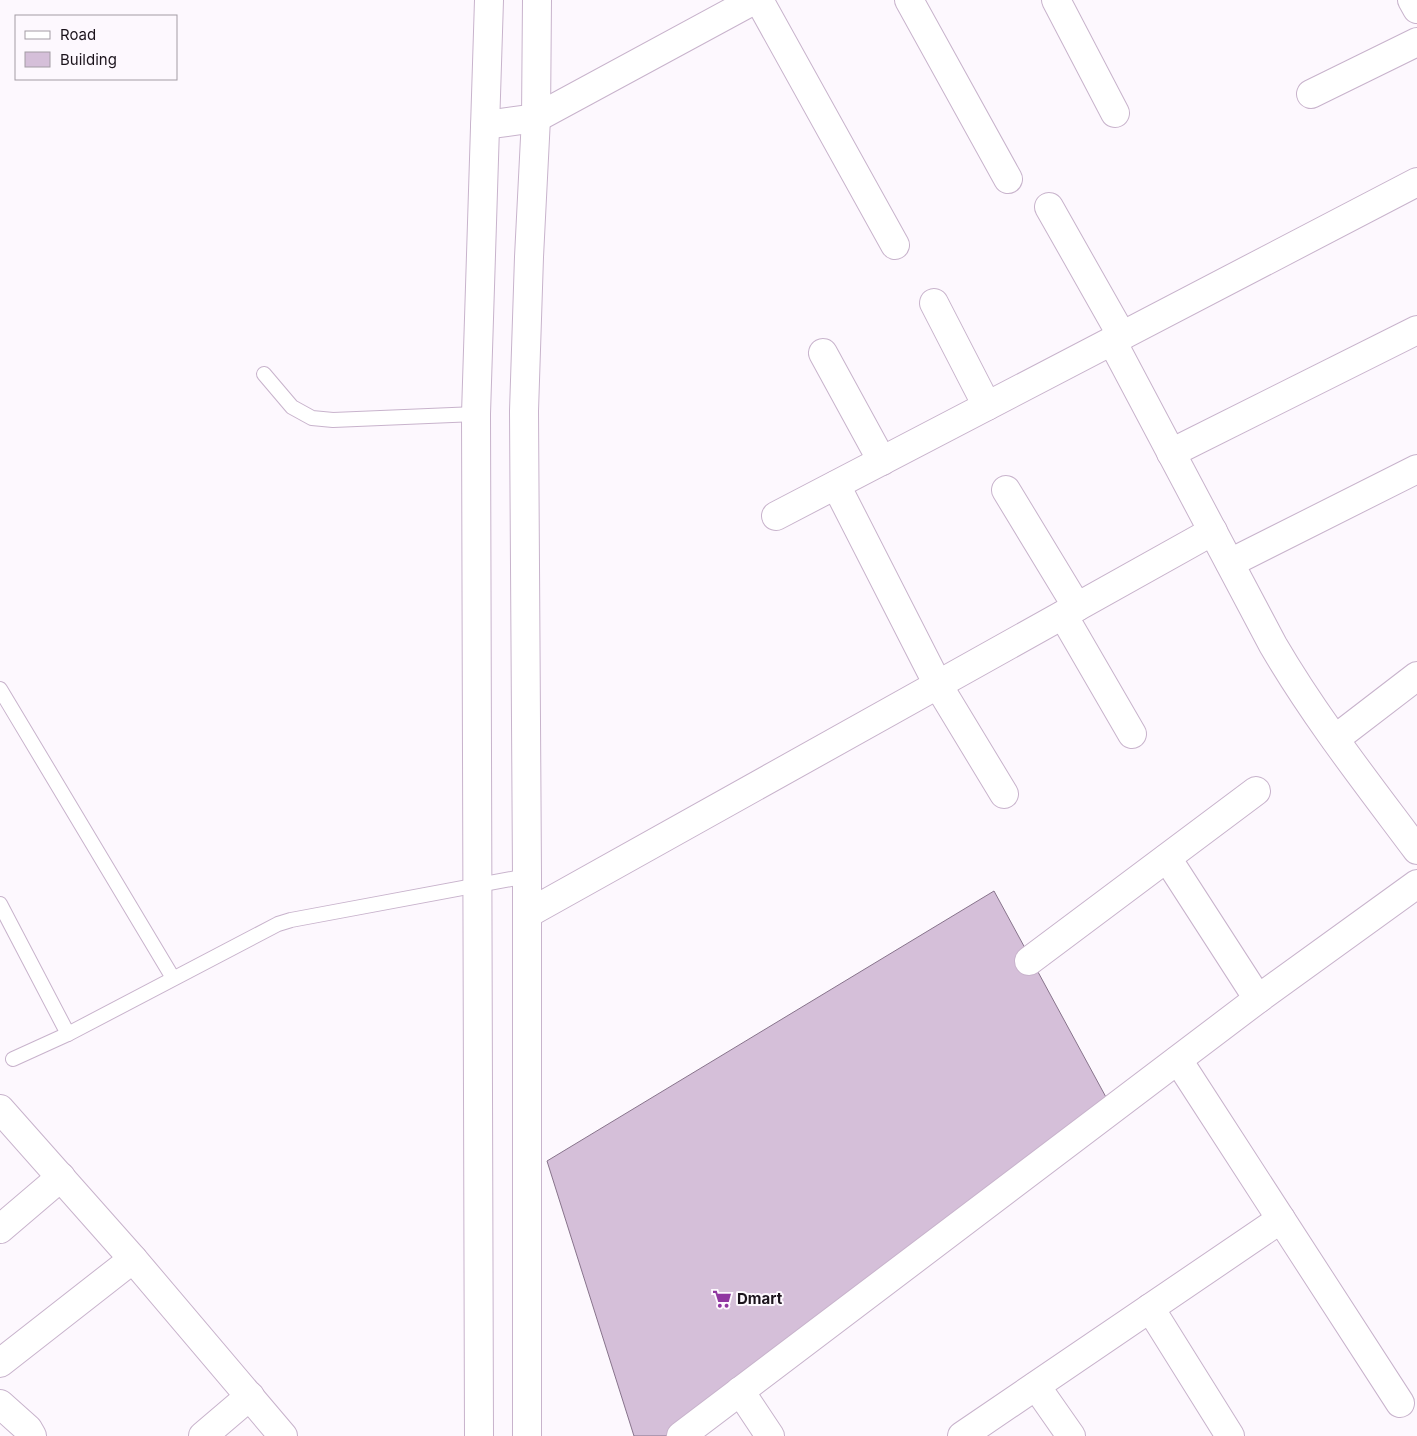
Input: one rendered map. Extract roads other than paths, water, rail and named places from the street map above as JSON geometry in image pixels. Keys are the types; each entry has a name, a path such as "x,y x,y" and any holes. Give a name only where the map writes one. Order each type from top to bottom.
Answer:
{"street":[{"path":"479,1436 476,414 489,0"},
{"path":"527,1436 527,876 524,411 536,118 537,0"},
{"path":"485,124 536,118 754,0"},
{"path":"759,0 895,245"},
{"path":"909,0 1008,179"},
{"path":"1056,0 1115,113"},
{"path":"1412,0 1417,9"},
{"path":"1311,94 1417,42"},
{"path":"776,516 1417,182"},
{"path":"1049,207 1117,338 1171,453 1289,672 1306,699 1417,850"},
{"path":"934,303 987,406"},
{"path":"1171,453 1417,330"},
{"path":"823,354 882,461"},
{"path":"1230,563 1417,469"},
{"path":"836,485 938,685 1004,794"},
{"path":"1006,490 1132,734"},
{"path":"527,914 1213,531"},
{"path":"1335,739 1417,676"},
{"path":"1029,961 1256,790"},
{"path":"1166,858 1258,999"},
{"path":"681,1436 1258,999 1417,884"},
{"path":"1178,1060 1400,1403"},
{"path":"0,1109 133,1259 283,1436"},
{"path":"0,1229 61,1177"},
{"path":"962,1436 1281,1219"},
{"path":"0,1363 133,1259"},
{"path":"1150,1308 1230,1436"},
{"path":"1036,1386 1071,1436"},
{"path":"740,1391 770,1436"},
{"path":"203,1436 250,1396"},
{"path":"0,1404 28,1428 32,1436"}],"lane":[{"path":"264,374 292,407 312,418 332,420 476,414"},
{"path":"0,689 173,978"},
{"path":"13,1060 68,1034 278,924 527,876"},
{"path":"0,904 68,1034"}],"place":[{"name":"Dmart","path":"722,1299"}]}
